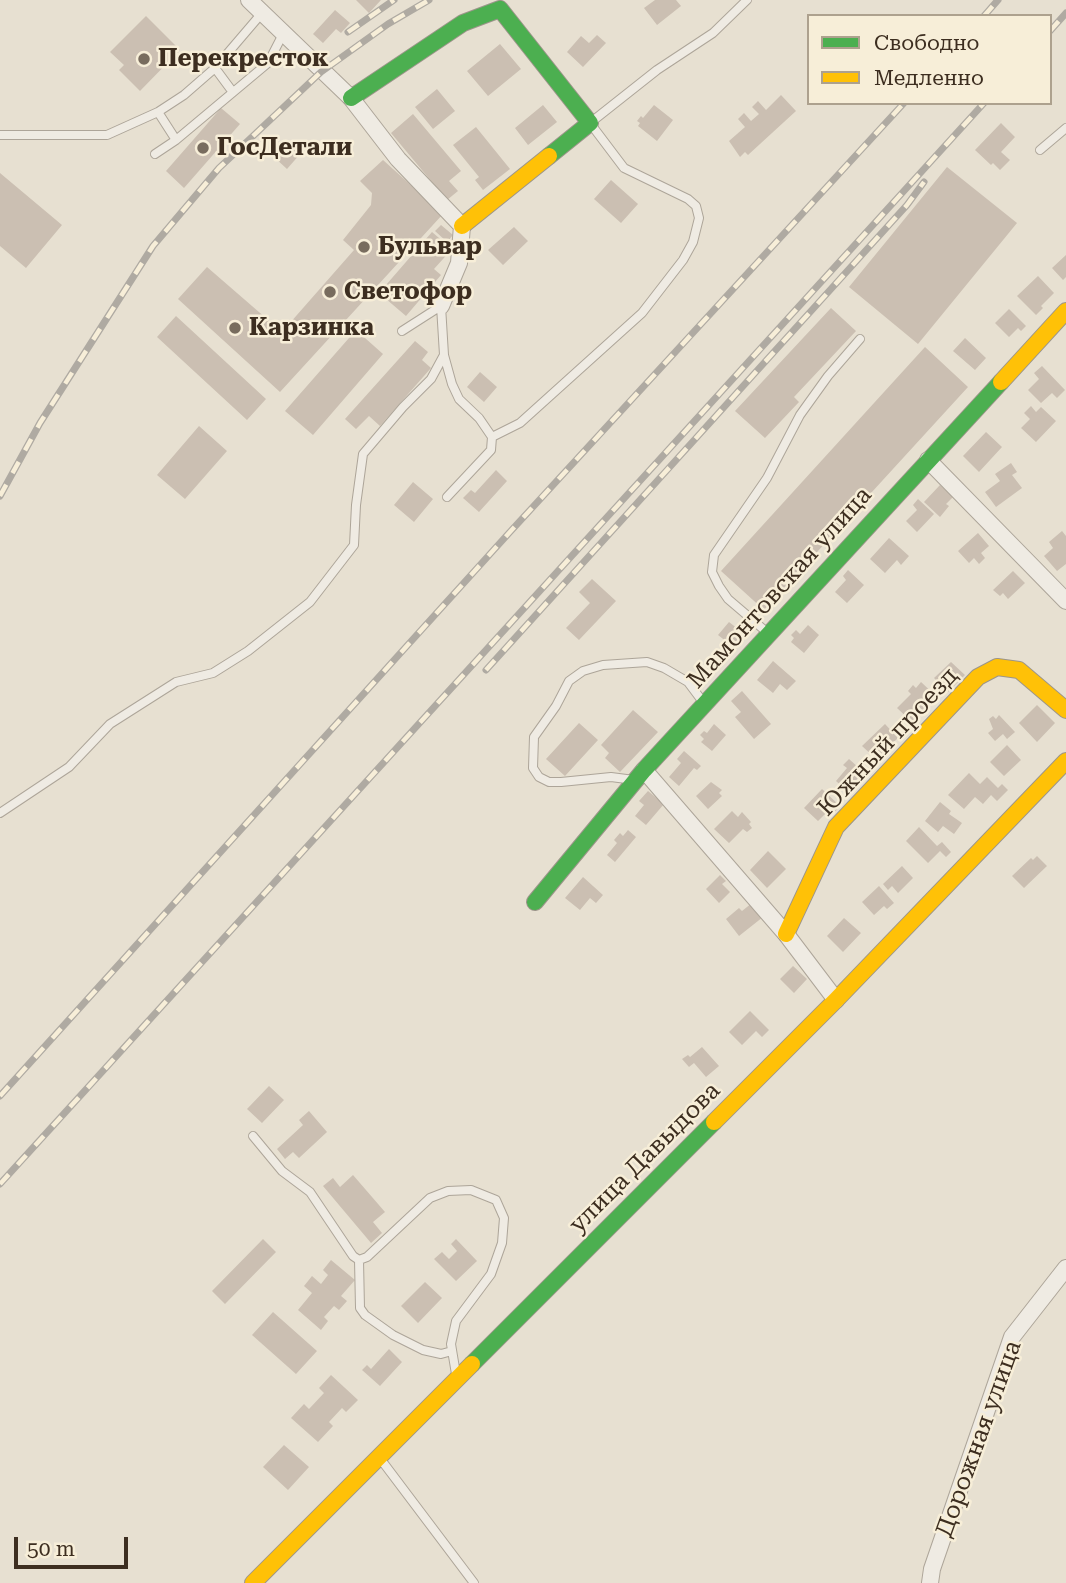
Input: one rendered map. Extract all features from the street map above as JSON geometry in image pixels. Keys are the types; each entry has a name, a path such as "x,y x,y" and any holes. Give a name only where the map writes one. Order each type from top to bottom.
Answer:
{"street":[{"path":"249,0 351,98 398,159 462,226"},
{"path":"351,98 463,23 503,6 590,123 462,226 459,263 441,306"},
{"name":"Мамонтовская улица","path":"535,902 640,775 1066,311"},
{"path":"928,460 1063,590"},
{"name":"Южный проезд","path":"786,934 836,827 978,677 997,667 1018,670 1066,710"},
{"name":"улица Давыдова","path":"253,1583 836,1000 1066,761"},
{"path":"640,775 786,934 836,1000"},
{"name":"Дорожная улица","path":"930,1583 932,1569 1012,1337 1066,1268"}],"lane":[{"path":"492,436 520,423 642,313 683,260 693,242 699,218 696,206 688,199 624,167 607,149 590,123 657,70 713,33 747,0"},
{"path":"0,135 107,135 158,112 184,95 215,68 262,13"},
{"path":"155,154 176,140 268,63 283,34"},
{"path":"215,68 232,91"},
{"path":"158,112 176,140"},
{"path":"1040,150 1066,128"},
{"path":"402,331 441,306 444,355 452,384 459,399 479,418 492,436 491,450 447,497"},
{"path":"769,634 719,586 712,572 714,555 767,478 800,415 828,376 860,339"},
{"path":"0,813 69,767 110,724 176,682 213,673 248,651 310,602 354,545 363,454 431,379 444,355"},
{"path":"640,775 562,782 549,782 539,777 533,768 534,737 556,706 569,681 583,671 603,665 647,662 688,682 704,705"},
{"path":"253,1136 282,1171 310,1192 359,1261 360,1308 365,1315 393,1335 423,1350 441,1354 452,1351"},
{"path":"359,1261 367,1257 430,1198 448,1191 471,1190 496,1200 504,1218 502,1243 491,1273 456,1321 451,1344 457,1377"},
{"path":"379,1456 474,1583"}],"building":[{"path":"356,0 381,0 369,13"},
{"path":"655,0 676,0 681,6 657,25 644,8"},
{"path":"335,10 350,23 341,33 336,29 323,43 313,34"},
{"name":"Перекресток","path":"146,16 180,50 140,91 119,70 124,65 110,52"},
{"path":"597,35 606,43 583,67 567,52 581,36 589,43"},
{"path":"500,44 521,69 488,96 467,71"},
{"path":"437,89 455,111 433,129 415,107"},
{"path":"781,95 796,111 748,155 745,152 740,157 729,141 745,127 738,119 744,113 751,121 759,114 752,107 758,101 766,110"},
{"path":"543,105 557,122 528,145 515,128"},
{"path":"654,105 673,120 657,141 638,126 640,123 637,121"},
{"name":"ГосДетали","path":"221,108 240,124 184,188 166,171"},
{"path":"413,114 461,171 449,181 458,191 447,200 391,133"},
{"path":"1001,123 1015,137 1001,152 1010,160 1000,170 975,150"},
{"path":"476,127 510,169 483,190 475,180 479,177 453,145"},
{"path":"289,142 301,153 287,169 275,158"},
{"path":"383,160 443,214 280,392 178,299 207,267 282,332 354,250 343,240 371,205 372,193 360,181"},
{"path":"947,167 1017,223 918,344 849,287"},
{"path":"0,173 62,225 26,268 0,246"},
{"path":"611,180 638,204 621,223 594,199"},
{"path":"441,225 453,235 447,242 435,231"},
{"path":"514,227 528,241 503,265 488,250"},
{"path":"432,232 452,249 434,269 441,275 406,316 379,293"},
{"path":"1066,255 1066,277 1063,280 1052,268"},
{"path":"1038,276 1054,293 1036,315 1017,296"},
{"path":"831,308 856,331 794,397 799,402 765,438 735,411"},
{"path":"1009,309 1026,326 1021,331 1018,328 1009,337 995,323"},
{"path":"176,316 266,399 247,420 157,337"},
{"path":"356,330 383,354 313,435 285,411"},
{"path":"965,338 986,358 975,370 953,351"},
{"path":"415,341 428,352 422,360 431,368 380,426 369,416 356,429 345,419"},
{"path":"925,347 968,387 764,610 721,571"},
{"path":"1042,366 1065,390 1057,398 1052,393 1041,403 1028,390 1039,379 1034,373"},
{"path":"480,372 497,387 484,402 467,387"},
{"path":"1031,406 1036,412 1041,407 1056,421 1036,442 1021,428 1030,419 1024,413"},
{"path":"199,426 227,451 185,499 157,475"},
{"path":"986,432 1002,447 979,472 963,456"},
{"path":"1011,463 1017,472 1012,475 1022,488 996,507 985,492 1000,481 995,474"},
{"path":"496,470 507,481 479,512 463,498 471,490 475,493"},
{"path":"413,482 433,499 414,522 394,505"},
{"path":"940,485 953,497 940,517 924,502"},
{"path":"918,499 934,514 917,532 906,521 917,510 913,505"},
{"path":"1062,531 1066,536 1066,564 1057,571 1044,556 1053,548 1049,542"},
{"path":"978,533 989,546 981,553 985,558 979,564 974,558 969,563 958,551"},
{"path":"889,538 909,556 901,565 897,560 885,573 870,559"},
{"path":"848,570 864,585 847,603 835,592 846,580 843,576"},
{"path":"1013,571 1025,583 1008,599 1003,593 1000,596 993,590"},
{"path":"592,579 616,601 579,640 566,628 590,603 579,592"},
{"path":"729,622 743,633 732,646 718,635"},
{"path":"808,625 819,635 804,653 791,642 794,638 791,635 796,630 800,634"},
{"path":"773,661 796,681 787,690 780,684 773,693 757,680"},
{"path":"951,662 965,675 948,692 934,678"},
{"path":"921,682 937,697 913,723 897,708 911,694 908,691 913,685 916,688"},
{"path":"742,691 771,724 754,739 735,717 741,712 731,701"},
{"path":"1037,705 1055,723 1037,742 1019,723"},
{"path":"633,710 658,732 620,772 605,758 609,753 601,745"},
{"path":"999,715 1015,732 1007,739 1003,734 995,741 988,733 993,729 989,719 993,716 996,719"},
{"path":"579,723 598,740 565,776 546,759"},
{"path":"714,724 726,735 712,751 701,742 704,739 700,735 704,731 707,733"},
{"path":"885,724 898,738 876,759 862,746"},
{"path":"1007,745 1021,760 1004,776 990,762"},
{"path":"684,751 701,766 697,770 694,768 679,786 669,777 681,763 677,759"},
{"path":"849,759 868,776 862,782 858,778 847,791 836,781 847,768 843,765"},
{"path":"969,773 980,784 987,777 998,788 1002,784 1008,790 997,801 991,795 983,804 975,797 964,809 948,795"},
{"path":"711,782 722,790 719,793 722,796 708,809 696,796"},
{"path":"822,789 840,806 833,814 829,810 818,821 804,808"},
{"path":"648,791 664,804 646,825 635,816 644,805 639,801"},
{"path":"940,802 951,811 949,814 962,823 954,834 943,826 938,832 925,821"},
{"path":"732,811 738,817 742,812 751,822 749,824 752,828 747,832 743,829 729,843 714,829"},
{"path":"919,827 937,846 942,842 951,852 946,857 940,851 928,863 906,841"},
{"path":"628,830 636,837 615,862 607,855 617,843 614,840 620,833 623,836"},
{"path":"768,851 786,869 767,888 750,870"},
{"path":"1037,856 1047,866 1024,888 1012,876 1031,858 1033,860"},
{"path":"902,866 913,878 898,893 892,886 888,890 883,884"},
{"path":"720,875 726,881 722,884 730,892 719,903 706,889"},
{"path":"583,877 603,895 596,903 590,898 580,910 565,898"},
{"path":"879,886 894,903 887,909 884,906 874,915 862,902"},
{"path":"752,903 763,917 739,936 726,919 739,908 742,911"},
{"path":"844,918 861,933 843,952 827,936"},
{"path":"793,966 807,979 794,993 780,979"},
{"path":"750,1011 769,1030 762,1037 756,1031 742,1045 729,1032"},
{"path":"702,1047 719,1066 706,1077 694,1063 689,1067 682,1059 688,1055 690,1057"},
{"path":"269,1086 284,1100 262,1123 247,1109"},
{"path":"309,1111 327,1132 299,1158 293,1152 285,1159 277,1149 303,1125 299,1120"},
{"path":"353,1175 385,1212 373,1222 382,1233 371,1243 323,1186 333,1178 340,1187"},
{"path":"263,1239 276,1252 225,1304 212,1291"},
{"path":"456,1239 477,1261 456,1281 434,1259 442,1252 449,1259 457,1251 451,1244"},
{"path":"331,1260 355,1280 341,1296 347,1301 339,1310 334,1306 324,1317 328,1321 321,1330 298,1310 312,1293 304,1286 312,1276 321,1284 328,1275 323,1270"},
{"path":"425,1282 442,1298 418,1323 401,1306"},
{"path":"273,1312 317,1351 296,1374 252,1335"},
{"path":"389,1349 402,1362 380,1386 362,1370 367,1365 371,1369"},
{"path":"331,1375 358,1400 346,1412 342,1408 329,1422 333,1426 318,1442 291,1418 304,1404 309,1409 324,1393 319,1388"},
{"path":"284,1445 309,1467 288,1490 263,1467"}],"railway":[{"path":"348,32 394,0"},
{"path":"0,496 40,423 153,246 219,168 321,72 388,24 429,0"},
{"path":"986,14 998,0"},
{"path":"1052,29 1066,13"},
{"path":"0,1096 509,533 902,105"},
{"path":"0,1184 982,105"},
{"path":"486,670 907,205 924,182"}],"traffic: fast":[{"path":"351,98 463,23 500,9 590,123 549,156"},
{"path":"535,902 644,770 1001,382"},
{"path":"472,1364 714,1122"}],"traffic: slow":[{"path":"462,226 549,156"},
{"path":"1001,382 1066,311"},
{"path":"786,934 836,827 978,677 997,667 1019,670 1066,710"},
{"path":"714,1122 836,1000 1066,761"},
{"path":"253,1583 472,1364"}],"place":[{"name":"Перекресток","path":"144,59"},
{"name":"ГосДетали","path":"203,148"},
{"name":"Бульвар","path":"364,247"},
{"name":"Светофор","path":"330,292"},
{"name":"Карзинка","path":"235,328"}]}
